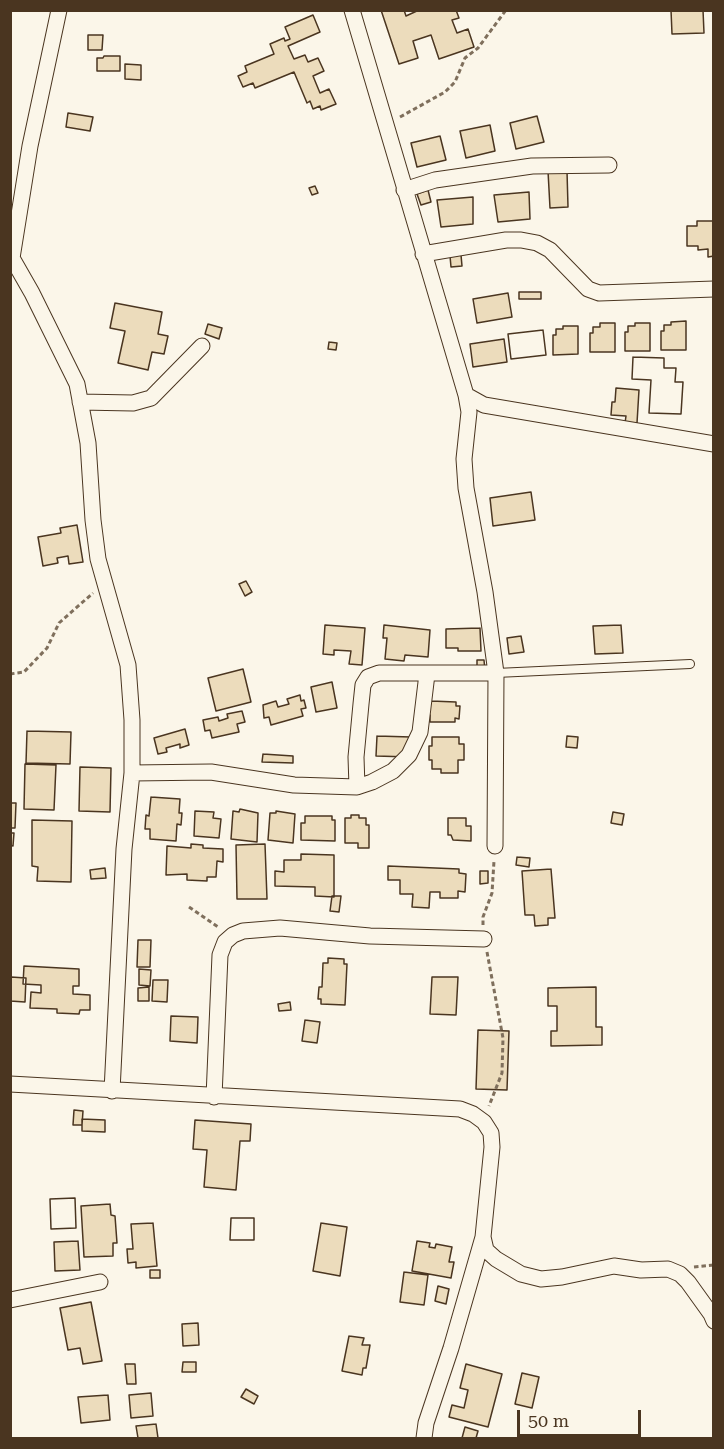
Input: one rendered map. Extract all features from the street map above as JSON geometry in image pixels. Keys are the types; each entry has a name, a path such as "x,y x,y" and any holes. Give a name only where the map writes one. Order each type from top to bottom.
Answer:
{"street":[{"path":"60,10 30,146 11,258 32,293 76,384 88,443 98,560 128,665 132,720 132,773 124,849 112,1091"},
{"path":"352,10 466,395 469,412 464,459 466,488 485,592 496,673 495,846"},
{"path":"404,190 435,180 532,166 609,165"},
{"path":"423,254 506,240 521,240 537,243 550,250 588,289 599,293 714,289"},
{"path":"80,402 134,403 151,398 202,346"},
{"path":"466,395 484,405 714,444"},
{"path":"357,787 356,757 363,685 368,677 378,673 427,675 496,673"},
{"path":"132,773 211,772 294,784 357,787 393,771 409,755 420,732 427,675"},
{"path":"214,1097 220,955 225,942 233,935 243,931 280,928 370,936 484,939"},
{"path":"10,1084 460,1109 484,1122 491,1133 492,1147 483,1237 451,1348 426,1423 424,1438"},
{"path":"483,1237 486,1250 496,1259 521,1274 541,1279 614,1266 641,1270 668,1269 680,1274 688,1282 714,1321"},
{"path":"10,1300 100,1282"}],"lane":[{"path":"496,673 690,664"}],"path":[{"path":"386,126 445,92 455,82 465,58 478,48 506,10"},
{"path":"10,674 24,672 47,648 59,623 85,602 104,581"},
{"path":"484,1122 502,1073 503,1038 484,939 483,917 492,893 495,846"},
{"path":"189,907 233,935"}],"building":[{"path":"381,10 404,10 406,16 419,10 456,10 459,18 452,20 457,33 468,29 474,47 439,59 431,35 413,41 418,58 399,64"},
{"path":"671,10 703,10 704,33 672,34"},
{"path":"313,15 320,32 288,46 294,59 305,55 308,62 318,58 324,71 313,76 320,93 329,89 336,104 321,110 320,106 313,109 310,101 307,103 294,72 255,88 253,83 243,87 238,76 247,72 245,66 274,54 270,44 284,38 285,41 290,39 285,27"},
{"path":"88,35 103,35 102,50 88,50"},
{"path":"120,56 120,71 97,71 97,58"},
{"path":"125,64 141,65 141,80 125,79"},
{"path":"68,113 93,117 90,131 66,127"},
{"path":"537,116 544,142 516,149 510,123"},
{"path":"490,125 495,151 466,158 460,131"},
{"path":"440,136 446,160 417,167 411,143"},
{"path":"548,171 567,171 568,207 550,208"},
{"path":"315,186 318,193 312,195 309,188"},
{"path":"428,190 431,202 421,205 417,194"},
{"path":"529,192 530,219 498,222 494,195"},
{"path":"473,197 473,224 441,227 437,200"},
{"path":"697,221 714,221 714,256 708,257 708,249 698,250 698,246 687,246 687,226 697,226"},
{"path":"461,255 462,266 451,267 450,256"},
{"path":"519,292 541,292 541,299 519,299"},
{"path":"508,293 512,317 477,323 473,299"},
{"path":"115,303 162,312 158,334 168,336 164,354 152,352 148,370 118,363 125,331 110,328"},
{"path":"686,321 686,350 661,350 661,331 664,331 664,325"},
{"path":"600,323 615,323 615,352 590,352 590,333 593,333 593,327 600,327"},
{"path":"635,323 650,323 650,351 625,351 625,332 628,332 628,326 635,326"},
{"path":"208,324 222,328 219,339 205,334"},
{"path":"563,326 578,326 578,354 553,355 553,335 556,335 556,329 563,329"},
{"path":"543,330 546,355 511,359 508,334"},
{"path":"543,330 546,355 511,359 508,334"},
{"path":"504,339 507,362 473,367 470,344"},
{"path":"329,342 337,343 336,350 328,349"},
{"path":"633,357 664,358 664,368 676,368 675,382 683,382 681,414 649,413 651,380 632,379"},
{"path":"633,357 664,358 664,368 676,368 675,382 683,382 681,414 649,413 651,380 632,379"},
{"path":"616,388 639,390 637,423 625,423 626,416 611,415"},
{"path":"531,492 535,520 493,526 490,498"},
{"path":"77,525 83,562 69,564 68,556 57,558 58,563 43,566 38,537 61,533 60,528"},
{"path":"246,581 252,592 245,596 239,584"},
{"path":"325,625 365,628 362,665 349,664 351,651 334,650 334,655 323,654"},
{"path":"384,625 430,630 428,657 405,655 404,661 385,659 387,638 383,638"},
{"path":"621,625 623,653 595,654 593,626"},
{"path":"480,628 481,651 458,651 458,648 446,648 446,629"},
{"path":"521,636 524,652 509,654 507,638"},
{"path":"477,660 484,660 485,671 477,671"},
{"path":"243,669 251,702 216,711 208,678"},
{"path":"332,682 337,708 316,712 311,687"},
{"path":"300,695 306,708 301,709 303,716 271,725 269,717 264,718 263,705 276,701 278,707 289,704 287,699"},
{"path":"431,701 456,702 456,706 460,706 459,719 455,718 455,722 430,722 430,715 428,715"},
{"path":"242,711 245,722 237,724 239,732 212,738 210,730 205,731 203,720 218,717 219,721 228,718 227,714"},
{"path":"185,729 189,745 180,748 180,744 166,748 167,752 158,754 154,738"},
{"path":"27,731 71,732 70,764 26,763"},
{"path":"377,736 411,737 410,757 376,756"},
{"path":"567,736 578,737 577,748 566,747"},
{"path":"432,737 459,737 459,744 464,744 464,760 458,760 458,773 441,773 441,769 432,769 432,760 429,760 429,746 432,746"},
{"path":"263,754 293,756 293,763 262,762"},
{"path":"25,764 56,765 54,810 24,809"},
{"path":"80,767 111,768 110,812 79,811"},
{"path":"151,797 180,799 181,825 177,824 176,841 150,839 150,829 145,829"},
{"path":"10,803 16,803 15,828 10,828"},
{"path":"240,809 258,813 257,842 231,839 233,811 239,812"},
{"path":"195,811 214,812 213,818 221,819 219,838 194,836"},
{"path":"276,811 295,814 293,843 268,840 270,813 276,813"},
{"path":"613,812 624,814 622,825 611,823"},
{"path":"351,815 366,818 366,825 369,825 369,848 358,848 358,843 345,843 345,818 351,818"},
{"path":"305,816 332,816 332,820 335,820 335,841 301,840 301,823 305,823"},
{"path":"448,818 466,818 466,826 471,826 471,841 453,840 451,835 448,835"},
{"path":"32,820 72,821 71,882 37,881 38,867 32,866"},
{"path":"10,833 14,833 13,846 10,845"},
{"path":"191,844 203,845 203,848 223,849 223,862 217,861 216,877 207,877 207,881 187,880 187,874 166,875 167,846 191,848"},
{"path":"265,844 267,899 237,899 236,845"},
{"path":"301,854 334,855 334,897 315,896 315,887 275,886 275,871 284,872 284,860 301,860"},
{"path":"517,857 530,858 529,867 516,865"},
{"path":"388,866 459,869 459,873 466,874 465,892 458,891 458,898 440,898 440,892 430,892 429,908 412,907 413,894 400,894 400,880 388,880"},
{"path":"105,868 106,878 91,879 90,870"},
{"path":"551,869 555,918 548,918 548,925 535,926 534,915 525,915 522,871"},
{"path":"480,871 488,871 488,883 480,884"},
{"path":"332,896 341,896 339,912 330,911"},
{"path":"138,940 151,940 150,967 137,967"},
{"path":"328,958 344,959 344,964 347,964 345,1005 321,1004 321,999 318,999 319,987 322,987 323,963 328,963"},
{"path":"24,966 79,969 79,986 73,986 73,994 90,995 90,1010 80,1010 79,1014 57,1013 57,1009 30,1008 31,992 41,993 41,985 23,984"},
{"path":"139,969 151,970 150,986 139,985"},
{"path":"11,977 26,978 25,1002 10,1001"},
{"path":"432,977 458,977 456,1015 430,1014"},
{"path":"153,980 168,980 167,1002 152,1001"},
{"path":"149,987 149,1001 138,1001 138,988"},
{"path":"596,987 596,1027 602,1027 602,1045 551,1046 551,1031 557,1031 557,1006 548,1006 548,988"},
{"path":"290,1002 291,1010 279,1011 278,1004"},
{"path":"171,1016 198,1017 197,1043 170,1041"},
{"path":"305,1020 320,1022 317,1043 302,1041"},
{"path":"478,1030 509,1031 507,1090 476,1089"},
{"path":"74,1110 83,1111 82,1125 73,1125"},
{"path":"82,1119 105,1120 105,1132 82,1131"},
{"path":"195,1120 251,1124 250,1141 240,1141 236,1190 204,1187 207,1150 193,1149"},
{"path":"75,1198 76,1228 51,1229 50,1199"},
{"path":"75,1198 76,1228 51,1229 50,1199"},
{"path":"110,1204 111,1215 115,1216 117,1243 113,1243 113,1256 84,1257 81,1206"},
{"path":"231,1218 254,1218 254,1240 230,1240"},
{"path":"231,1218 254,1218 254,1240 230,1240"},
{"path":"153,1223 157,1266 136,1268 136,1262 128,1263 127,1249 133,1249 131,1224"},
{"path":"321,1223 347,1227 340,1276 313,1271"},
{"path":"78,1241 80,1270 55,1271 54,1242"},
{"path":"417,1241 430,1243 429,1247 435,1248 436,1244 452,1247 449,1262 454,1262 451,1278 412,1271"},
{"path":"150,1270 160,1270 160,1278 150,1278"},
{"path":"404,1272 428,1275 424,1305 400,1302"},
{"path":"438,1286 449,1289 446,1304 435,1301"},
{"path":"91,1302 102,1361 83,1364 80,1348 68,1350 60,1308"},
{"path":"198,1323 199,1345 183,1346 182,1324"},
{"path":"349,1336 364,1338 362,1345 370,1345 366,1368 363,1368 362,1375 342,1371"},
{"path":"183,1362 196,1362 196,1372 182,1372"},
{"path":"125,1364 135,1364 136,1384 127,1384"},
{"path":"466,1364 502,1374 488,1427 449,1417 452,1405 464,1408 468,1390 460,1388"},
{"path":"522,1373 539,1377 532,1408 515,1404"},
{"path":"246,1389 258,1396 254,1404 241,1397"},
{"path":"151,1393 153,1416 131,1418 129,1395"},
{"path":"108,1395 110,1420 81,1423 78,1397"},
{"path":"156,1424 158,1438 138,1438 136,1426"},
{"path":"465,1427 478,1431 476,1438 462,1438"}]}
